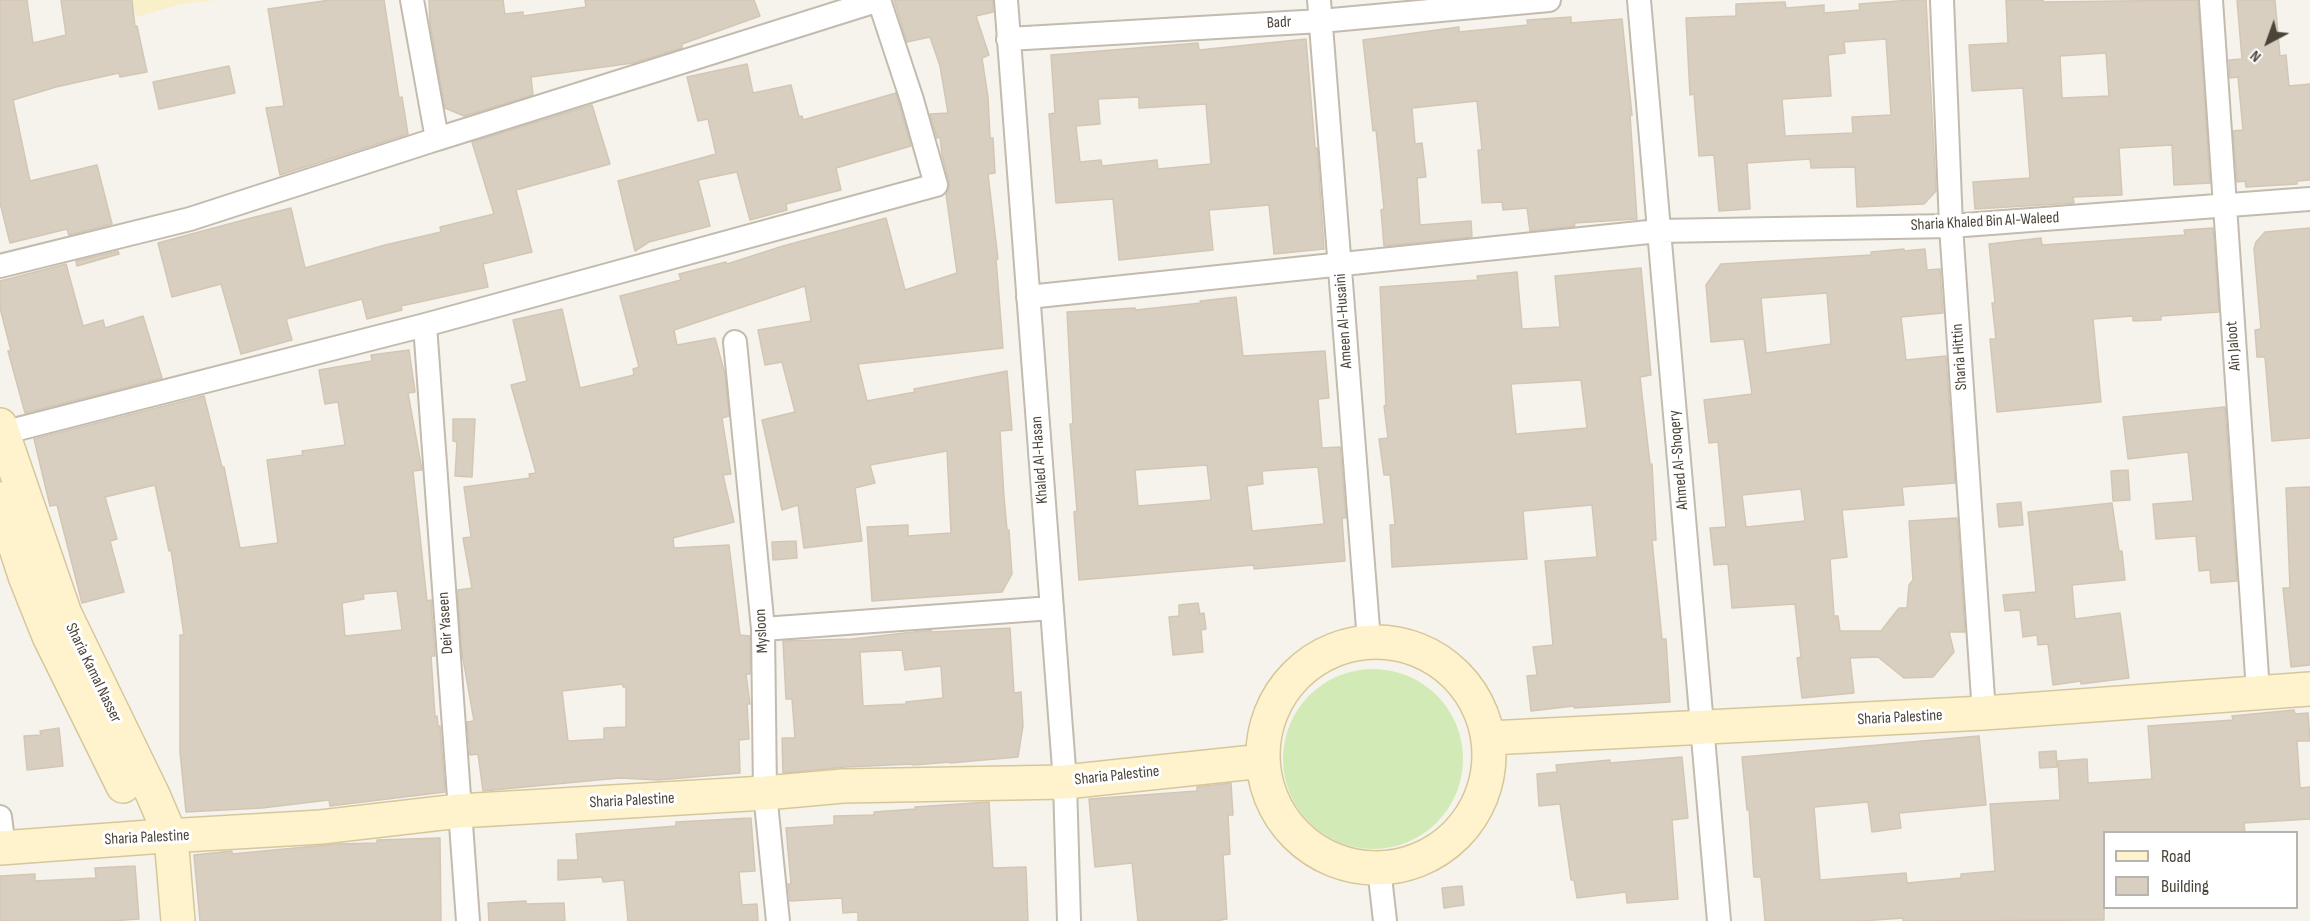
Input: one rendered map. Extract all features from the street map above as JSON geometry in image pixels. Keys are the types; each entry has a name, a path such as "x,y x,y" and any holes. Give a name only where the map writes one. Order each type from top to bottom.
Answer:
{"street":[{"path":"412,0 437,139"},
{"path":"0,266 190,219 879,0 912,100 936,185 425,325 1,429"},
{"name":"Khaled Al-Hasan","path":"1006,0 1065,782 1069,921"},
{"name":"Badr","path":"1008,39 1320,10 1549,0"},
{"name":"Ahmed Al-Shoqery","path":"1639,0 1719,921"},
{"name":"Sharia Hittin","path":"1942,0 1950,226 1984,713"},
{"name":"Ain Jaloot","path":"2211,0 2258,691"},
{"name":"Ameen Al-Husaini","path":"1320,10 1369,642"},
{"name":"Sharia Khaled Bin Al-Waleed","path":"1028,297 1658,231 1950,226 2310,199"},
{"name":"Deir Yaseen","path":"425,325 468,921"},
{"name":"Mysloon","path":"735,342 763,629 765,794 778,921"},
{"name":"Sharia Kamal Nasser","path":"1,429 65,614 153,795 178,921"},
{"name":"Sharia Kamal Nasser","path":"0,499 25,576 49,636 160,837 159,921"},
{"path":"763,629 1052,608"},
{"path":"1369,642 1400,644 1415,648 1451,669 1477,702 1489,738 1490,763 1487,780 1474,814 1462,830 1434,854 1400,866 1379,868 1352,866 1325,856 1302,841 1276,808 1266,779 1263,761 1266,729 1271,712 1290,680 1319,656 1352,644 1369,642"},
{"name":"Sharia Palestine","path":"1489,738 1984,713 2258,691 2310,689"},
{"name":"Sharia Palestine","path":"1,838 160,837 321,827 459,812 765,794 843,786 1065,782 1263,761"},
{"path":"1379,868 1385,921"}],"green space":[{"path":"1373,669 1407,676 1423,684 1437,695 1448,709 1456,725 1463,759 1456,793 1448,809 1437,823 1423,834 1407,842 1373,849 1339,842 1323,834 1309,823 1298,809 1290,793 1283,759 1290,725 1298,709 1309,695 1323,684 1339,676"}],"sand":[{"path":"133,0 215,0 181,4 136,17"}],"building":[{"path":"0,0 27,0 33,43 66,35 61,0 132,0 135,27 137,26 147,72 120,77 119,73 56,87 13,100 30,181 97,165 112,224 69,235 67,229 10,243 0,203"},
{"path":"330,0 384,0 399,98 402,97 408,134 280,175 266,108 284,106 268,9"},
{"path":"429,0 503,0 505,14 523,12 523,16 586,7 585,0 754,0 760,16 682,44 682,48 633,63 531,77 533,95 464,116 445,108 430,23"},
{"path":"894,0 993,0 993,12 976,16 989,55 982,58 988,97 990,138 993,138 995,173 988,174 998,259 996,259 1003,348 858,364 867,401 915,392 914,389 1007,371 1012,430 1000,431 1012,574 1002,592 872,601 867,527 908,525 908,536 951,533 947,451 870,465 875,483 855,488 862,541 804,548 798,505 782,510 762,420 795,412 782,362 765,365 758,330 811,321 805,286 674,330 677,345 715,338 725,374 729,416 722,418 731,474 723,475 734,522 673,538 674,548 729,545 740,635 750,636 750,674 746,674 750,704 747,704 749,739 739,740 740,773 659,780 619,778 483,791 478,754 470,755 467,722 474,721 462,653 458,598 458,590 472,588 463,538 471,537 464,487 530,478 529,474 536,473 511,385 527,381 513,320 562,309 580,388 634,375 633,369 639,367 620,296 681,280 679,274 726,262 727,264 886,218 905,290 957,273 946,194 949,181 940,137 937,138 930,114 948,113 940,66 930,37 907,42","holes":["623,684 623,687 626,687 626,727 604,728 604,739 568,741 562,691"]},
{"path":"1926,0 1936,191 1924,204 1857,207 1855,167 1811,168 1810,159 1747,163 1750,209 1719,211 1714,155 1699,156 1694,94 1690,95 1686,18 1736,16 1736,4 1785,2 1786,8 1824,5 1824,13 1860,10 1859,4","holes":["1886,39 1891,115 1852,117 1853,133 1785,136 1782,99 1831,96 1828,55 1845,53 1844,42"]},
{"path":"2006,0 2043,0 2043,2 2198,0 2210,183 2174,185 2172,145 2119,148 2122,195 2073,197 2074,203 1975,209 1973,182 2030,178 2023,88 1972,91 1969,45 2008,43","holes":["2106,53 2109,96 2062,98 2060,56"]},
{"path":"2237,0 2275,0 2280,56 2286,55 2289,86 2310,84 2310,180 2297,181 2297,184 2246,187 2245,181 2237,182 2233,131 2243,130 2238,77 2230,78 2229,60 2242,59"},
{"path":"1571,17 1571,23 1622,19 1632,115 1630,115 1637,219 1574,223 1575,226 1530,231 1527,208 1503,210 1502,202 1482,203 1478,150 1482,150 1477,101 1412,108 1415,144 1422,143 1426,177 1417,178 1420,225 1471,221 1472,237 1384,246 1381,210 1384,209 1376,130 1373,131 1363,40 1459,27 1459,32 1528,25 1527,20"},
{"path":"1306,39 1324,249 1274,254 1269,205 1209,210 1213,250 1119,260 1113,199 1056,203 1049,114 1055,113 1051,55 1198,43 1199,50","holes":["1139,97 1139,108 1206,104 1211,164 1158,169 1157,160 1102,166 1101,160 1080,162 1076,126 1100,124 1098,99"]},
{"path":"747,64 753,93 791,85 799,117 802,116 803,120 896,93 911,146 836,168 841,190 786,204 787,210 750,220 737,172 698,180 710,226 649,242 635,251 618,181 716,154 708,119 698,121 687,77"},
{"path":"229,66 235,93 159,109 153,82"},
{"path":"592,105 610,164 516,190 532,252 483,264 488,287 401,306 402,310 367,319 362,299 286,319 292,340 241,354 221,284 172,297 158,243 251,218 291,208 305,268 441,232 440,227 494,214 472,142"},
{"path":"2213,228 2219,312 2161,316 2161,320 2133,321 2133,316 2093,319 2101,402 1997,412 1990,339 1996,339 1989,244 2041,238 2042,245 2185,235 2184,230"},
{"path":"2310,228 2310,438 2272,441 2265,357 2257,357 2255,330 2261,329 2254,249 2256,242 2265,232"},
{"path":"1925,249 1927,270 1940,269 1943,313 1901,317 1906,360 1946,356 1955,483 1902,487 1904,505 1842,510 1847,557 1830,559 1834,616 1838,616 1840,631 1881,631 1899,608 1907,608 1909,585 1913,580 1909,521 1957,518 1965,632 1949,632 1954,652 1933,677 1904,678 1878,657 1850,658 1854,693 1802,698 1797,658 1801,657 1795,604 1732,608 1728,564 1714,565 1710,528 1726,527 1718,442 1709,443 1704,400 1752,394 1744,339 1711,342 1706,285 1721,264 1871,255 1871,252","holes":["1827,293 1831,344 1766,353 1761,298","1801,489 1805,521 1746,527 1742,495"]},
{"path":"118,251 119,254 77,266 76,261"},
{"path":"66,264 83,326 103,320 105,328 143,316 162,378 25,413 8,351 11,351 0,308 0,281"},
{"path":"1641,268 1651,375 1640,377 1650,464 1652,464 1656,540 1652,540 1662,639 1666,639 1670,702 1574,708 1574,706 1531,711 1527,676 1537,675 1533,647 1553,645 1545,561 1597,557 1592,505 1523,511 1527,559 1392,567 1390,525 1395,525 1390,475 1384,475 1379,439 1388,438 1384,406 1386,405 1380,287 1478,280 1477,276 1517,272 1522,329 1560,327 1555,276","holes":["1581,380 1587,428 1516,434 1511,384"]},
{"path":"1236,297 1243,356 1325,351 1329,398 1318,399 1322,448 1340,447 1346,518 1342,518 1345,561 1254,569 1254,565 1079,580 1074,512 1077,511 1070,424 1073,424 1067,312 1135,308 1135,310 1201,303 1200,301","holes":["1207,465 1211,500 1138,506 1135,470","1318,467 1324,524 1252,531 1247,486 1263,484 1262,471"]},
{"path":"409,350 415,392 408,393 422,470 413,471 427,601 431,600 435,656 431,656 435,717 437,716 438,726 440,726 445,792 330,806 329,800 262,808 186,812 180,752 180,635 184,635 171,550 169,551 155,485 105,497 117,539 110,541 124,592 82,603 57,505 50,506 34,439 204,396 222,467 224,467 240,548 278,543 267,460 303,455 302,451 345,445 338,402 325,404 319,370 372,361 371,355","holes":["397,591 402,630 345,636 342,603 364,599 363,594"]},
{"path":"2225,407 2237,581 2211,583 2210,570 2199,571 2196,536 2156,539 2153,504 2193,501 2188,452 2128,459 2123,417"},
{"path":"453,419 475,419 472,477 455,476 457,442 453,441"},
{"path":"2128,470 2130,500 2113,501 2111,471"},
{"path":"2310,487 2310,665 2291,667 2283,588 2290,588 2286,488"},
{"path":"2021,502 2023,525 1999,527 1997,504"},
{"path":"2112,503 2119,551 2122,551 2125,580 2072,585 2075,619 2120,613 2129,678 2053,685 2048,644 2038,645 2037,635 2023,637 2020,610 2005,611 2003,595 2036,592 2028,512"},
{"path":"796,541 797,558 773,560 772,542"},
{"path":"1198,603 1200,614 1204,613 1206,629 1201,630 1203,652 1173,655 1169,617 1179,616 1179,605"},
{"path":"1010,628 1014,693 1021,692 1023,726 1018,757 783,773 782,738 795,738 792,699 786,699 783,641 852,639 931,630 932,632","holes":["902,650 905,670 941,666 943,698 906,702 906,704 863,706 860,652"]},
{"path":"2294,710 2295,714 2308,713 2310,741 2297,741 2300,788 2310,787 2310,819 2244,823 2245,831 2103,831 2104,920 1903,921 1903,918 1862,921 1765,921 1761,877 1754,877 1742,757 1979,736 1986,805 1899,813 1901,828 1872,832 1868,802 1814,807 1820,880 1906,873 1907,883 1961,878 1961,874 1995,871 1990,804 2060,800 2058,761 2087,759 2088,783 2152,779 2148,726 2233,720 2232,716"},
{"path":"59,728 63,766 27,770 24,736 41,735 40,731"},
{"path":"2056,751 2057,767 2040,768 2039,752"},
{"path":"1682,757 1688,818 1672,820 1678,899 1627,903 1626,892 1577,898 1574,880 1571,880 1560,804 1539,806 1537,774 1557,772 1556,765"},
{"path":"1231,783 1233,815 1228,815 1230,854 1223,855 1227,919 1138,921 1132,863 1095,867 1089,799 1197,791 1197,787"},
{"path":"989,802 993,868 1026,867 1028,921 858,921 858,912 843,913 842,898 790,901 788,884 791,884 786,828 834,825 834,816 874,815 874,812 915,809 915,807"},
{"path":"751,818 755,871 739,872 742,905 757,904 758,921 628,921 624,880 603,882 602,877 558,880 558,860 578,860 576,834 676,826 676,822"},
{"path":"440,838 441,921 200,921 194,855 377,843 377,840"},
{"path":"135,866 139,919 0,921 0,876 35,874 35,881 96,878 95,868"},
{"path":"1462,886 1464,905 1444,908 1442,888"},
{"path":"526,901 526,904 564,903 565,921 489,921 488,903"}]}
